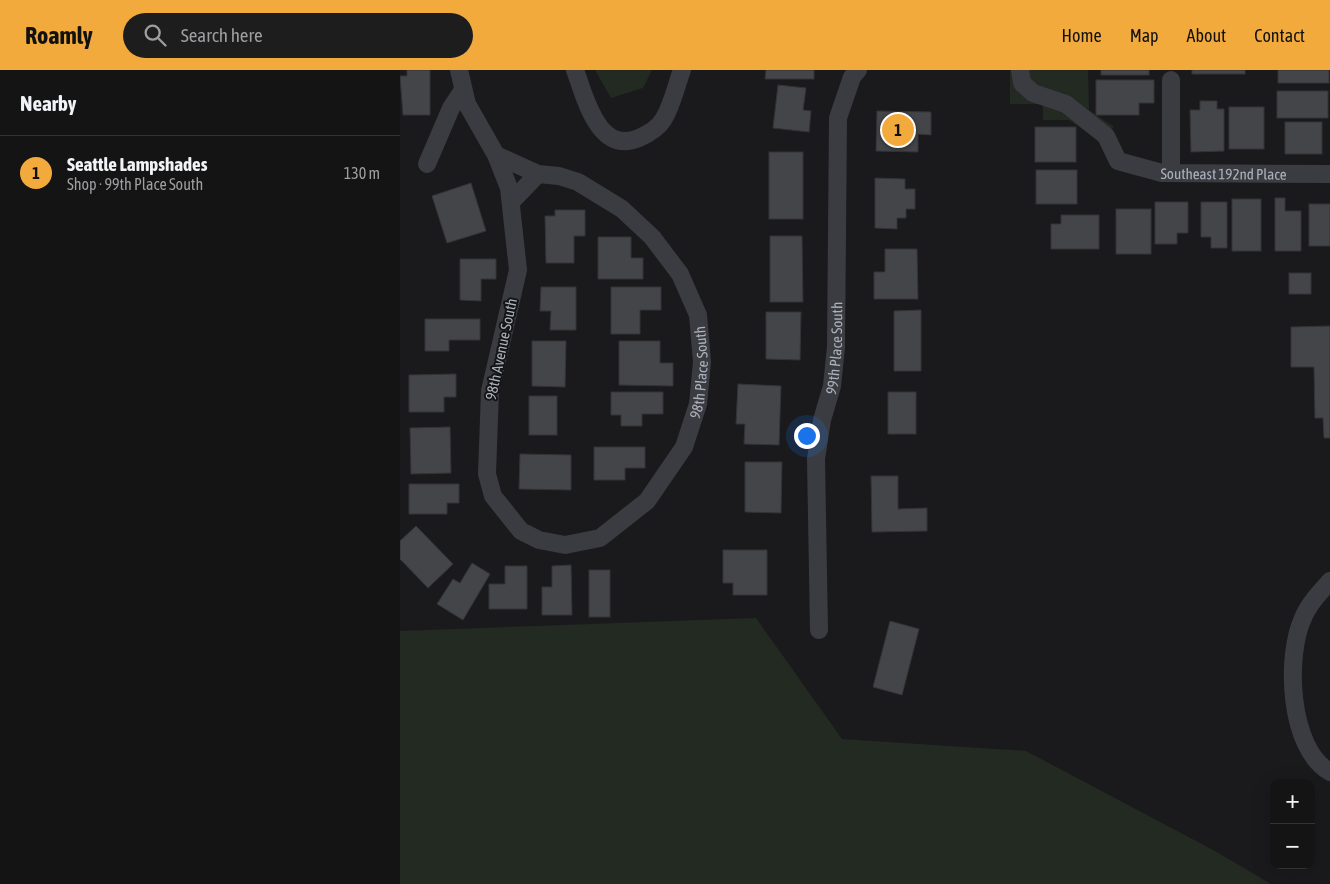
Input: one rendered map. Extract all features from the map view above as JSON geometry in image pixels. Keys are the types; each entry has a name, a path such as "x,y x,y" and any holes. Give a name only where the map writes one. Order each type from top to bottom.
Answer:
{"street":[{"name":"98th Avenue South","path":"459,70 467,104 496,155 509,188 518,270 490,391 487,474 493,496 522,531 539,540 565,545"},
{"path":"575,70 593,120 603,132 616,140 632,141 649,134 663,120 682,70"},
{"name":"99th Place South","path":"819,630 816,459 822,420 832,386 836,347 838,118 852,77 858,70"},
{"name":"Southeast 192nd Place","path":"1020,70 1022,82 1033,93 1066,104 1106,136 1118,161 1138,168 1171,173 1330,174"},
{"path":"1171,80 1171,173"},
{"path":"427,164 451,108 464,90"},
{"name":"98th Place South","path":"496,155 538,174 559,176 578,182 622,209 652,237 680,274 698,315 702,362 698,404 684,447 664,480 647,502 600,538 565,545"},
{"path":"511,202 538,174"},
{"path":"1330,581 1319,592 1302,619 1294,652 1293,693 1302,735 1318,765 1330,772"}],"shaded area":[{"path":"595,70 652,70 643,88 611,98"},
{"path":"1010,70 1088,70 1089,110 1114,127 1098,140 1069,120 1043,120 1043,104 1010,104"},
{"path":"756,618 842,739 1026,751 1215,851 1271,884 400,884 400,631"}],"building":[{"path":"407,70 430,70 430,115 403,115 400,76 407,76"},
{"path":"766,70 814,70 814,79 765,79"},
{"path":"1101,70 1149,70 1149,75 1101,75"},
{"path":"1192,70 1245,70 1245,74 1192,74"},
{"path":"1278,70 1329,70 1329,83 1278,83"},
{"path":"1096,80 1154,80 1154,103 1139,103 1139,115 1096,115"},
{"path":"778,85 806,88 803,110 811,111 809,132 773,128"},
{"path":"1277,91 1328,91 1328,118 1277,118"},
{"path":"1200,101 1217,101 1217,109 1224,109 1224,151 1191,152 1190,110 1200,110"},
{"path":"1229,107 1264,107 1264,149 1229,149"},
{"path":"877,111 931,112 931,135 918,134 918,152 876,151"},
{"path":"1285,122 1322,122 1322,154 1285,154"},
{"path":"1035,127 1076,127 1076,162 1035,162"},
{"path":"769,152 803,152 803,219 769,219"},
{"path":"1036,170 1077,170 1077,204 1036,204"},
{"path":"875,178 905,179 905,189 915,189 915,209 906,209 906,218 897,218 897,229 875,228"},
{"path":"471,183 486,231 447,243 432,196"},
{"path":"1275,198 1285,198 1285,211 1301,211 1301,251 1275,251"},
{"path":"1232,199 1261,199 1261,251 1232,251"},
{"path":"1155,202 1188,202 1188,233 1177,233 1177,244 1155,244"},
{"path":"1201,202 1227,202 1227,248 1211,248 1211,237 1201,237"},
{"path":"1309,204 1330,204 1330,246 1309,246"},
{"path":"1116,209 1151,209 1151,254 1116,254"},
{"path":"555,210 585,210 585,236 574,236 574,263 546,263 545,216 555,216"},
{"path":"1061,215 1099,215 1099,249 1051,249 1051,224 1061,224"},
{"path":"770,236 802,236 803,302 770,302"},
{"path":"598,237 631,237 631,258 643,258 643,279 598,279"},
{"path":"885,249 917,249 918,299 874,299 874,272 885,272"},
{"path":"460,259 496,259 496,279 481,279 481,301 460,300"},
{"path":"1289,273 1311,273 1311,294 1289,294"},
{"path":"541,287 576,287 576,330 550,330 551,311 540,311"},
{"path":"611,287 661,287 661,310 640,310 640,334 611,334"},
{"path":"921,310 921,371 894,371 894,311"},
{"path":"766,312 801,312 800,360 766,359"},
{"path":"425,319 480,319 480,340 449,340 449,351 425,351"},
{"path":"1330,326 1330,438 1324,438 1323,418 1315,418 1314,367 1291,367 1291,327"},
{"path":"532,341 566,341 565,387 532,386"},
{"path":"619,341 660,341 660,363 673,363 673,386 619,385"},
{"path":"456,374 456,397 444,397 444,412 409,412 409,375"},
{"path":"738,384 781,386 779,445 744,444 745,424 736,424"},
{"path":"611,392 663,392 663,414 642,414 642,426 621,426 621,415 611,415"},
{"path":"888,392 916,392 916,434 888,434"},
{"path":"529,396 557,396 557,435 529,435"},
{"path":"450,427 451,473 411,474 410,428"},
{"path":"594,447 645,447 645,468 625,468 625,480 594,480"},
{"path":"520,454 571,455 571,490 519,489"},
{"path":"745,462 782,462 781,513 745,512"},
{"path":"871,476 898,476 898,509 927,508 927,531 872,532"},
{"path":"409,484 459,484 459,503 447,503 447,514 409,514"},
{"path":"416,526 453,564 428,588 400,559 400,541"},
{"path":"723,550 767,550 767,595 733,595 733,583 723,583"},
{"path":"472,563 490,574 463,620 437,604 453,579 460,583"},
{"path":"571,565 572,615 542,615 542,587 552,587 552,566"},
{"path":"505,566 527,566 527,609 489,609 489,584 505,584"},
{"path":"589,570 610,570 610,617 589,617"},
{"path":"890,621 919,629 902,695 873,687"}],"place":[{"name":"Seattle Lampshades","path":"898,130"}]}
